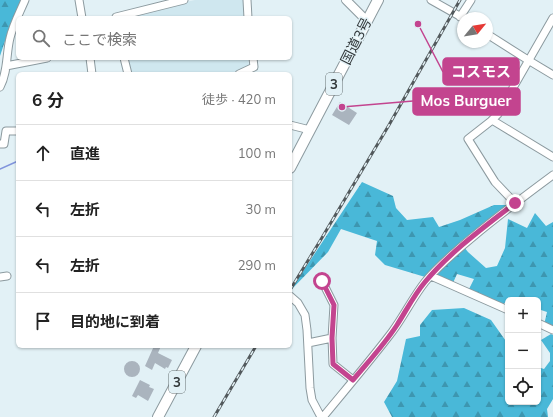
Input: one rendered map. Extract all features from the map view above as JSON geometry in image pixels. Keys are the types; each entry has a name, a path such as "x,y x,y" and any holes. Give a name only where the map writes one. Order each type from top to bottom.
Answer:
{"highway":[{"name":"国道3号","path":"292,164 366,20 378,0"},
{"name":"3","path":"158,417 195,348"}],"main road":[{"path":"346,0 366,20"}],"street":[{"path":"19,16 25,0"},
{"path":"79,0 82,16"},
{"path":"120,16 184,0"},
{"path":"247,0 248,16"},
{"path":"431,0 457,15"},
{"path":"465,12 471,0"},
{"path":"515,203 495,182 468,139 498,114 553,18"},
{"path":"0,87 6,66 10,38 16,23"},
{"path":"493,38 553,75"},
{"path":"6,66 37,60"},
{"path":"90,60 92,72"},
{"path":"124,60 128,72"},
{"path":"243,72 254,67 253,60"},
{"path":"492,120 553,157"},
{"path":"292,126 310,130"},
{"path":"0,144 4,144 6,131 16,131"},
{"path":"292,298 298,303 305,315 308,343 308,367 312,400 322,417 382,345 426,281 457,250 515,203 553,175"},
{"path":"431,276 505,309"},
{"path":"322,281 334,305 332,338 333,364 353,380"},
{"path":"541,324 553,330"},
{"path":"308,343 332,338"}],"shaded area":[{"path":"195,0 244,0 245,16 123,16"},
{"path":"128,60 248,60 249,66 234,72 130,72"}],"green space":[{"path":"0,0 24,0 5,41 0,56"},
{"path":"362,182 393,196 396,208 407,220 433,217 439,227 460,220 494,205 507,205 460,242 468,252 486,268 497,266 505,248 508,219 527,228 535,213 546,226 553,222 553,329 544,325 547,312 541,310 541,297 505,297 505,303 502,305 468,291 474,279 457,274 452,285 385,265 375,255 377,241 341,229 328,252 292,289"},
{"path":"464,308 491,320 505,340 505,405 541,405 541,368 544,369 550,361 550,353 541,340 551,334 553,335 553,399 547,409 548,417 392,417 384,402 397,381 406,339 420,336 420,325 432,310"}],"building":[{"path":"340,102 357,113 349,125 332,115"},
{"path":"153,348 160,348 158,353 172,360 168,368 166,367 165,369 155,363 152,370 145,366"},
{"path":"132,361 139,366 140,369 135,376 132,377 125,372 124,369 129,362"},
{"path":"140,380 150,385 149,387 154,389 148,401 138,395 136,398 132,396"}],"waterway":[{"path":"0,169 16,162"}],"railway":[{"path":"292,287 389,125 460,0"},
{"path":"214,417 255,348"}],"place":[{"name":"コスモス","path":"418,24"},
{"name":"Mos Burguer","path":"342,107"}],"route":[{"path":"322,281 334,305 332,338 333,364 353,380 397,325 412,300 426,281 457,250 515,203"}]}
